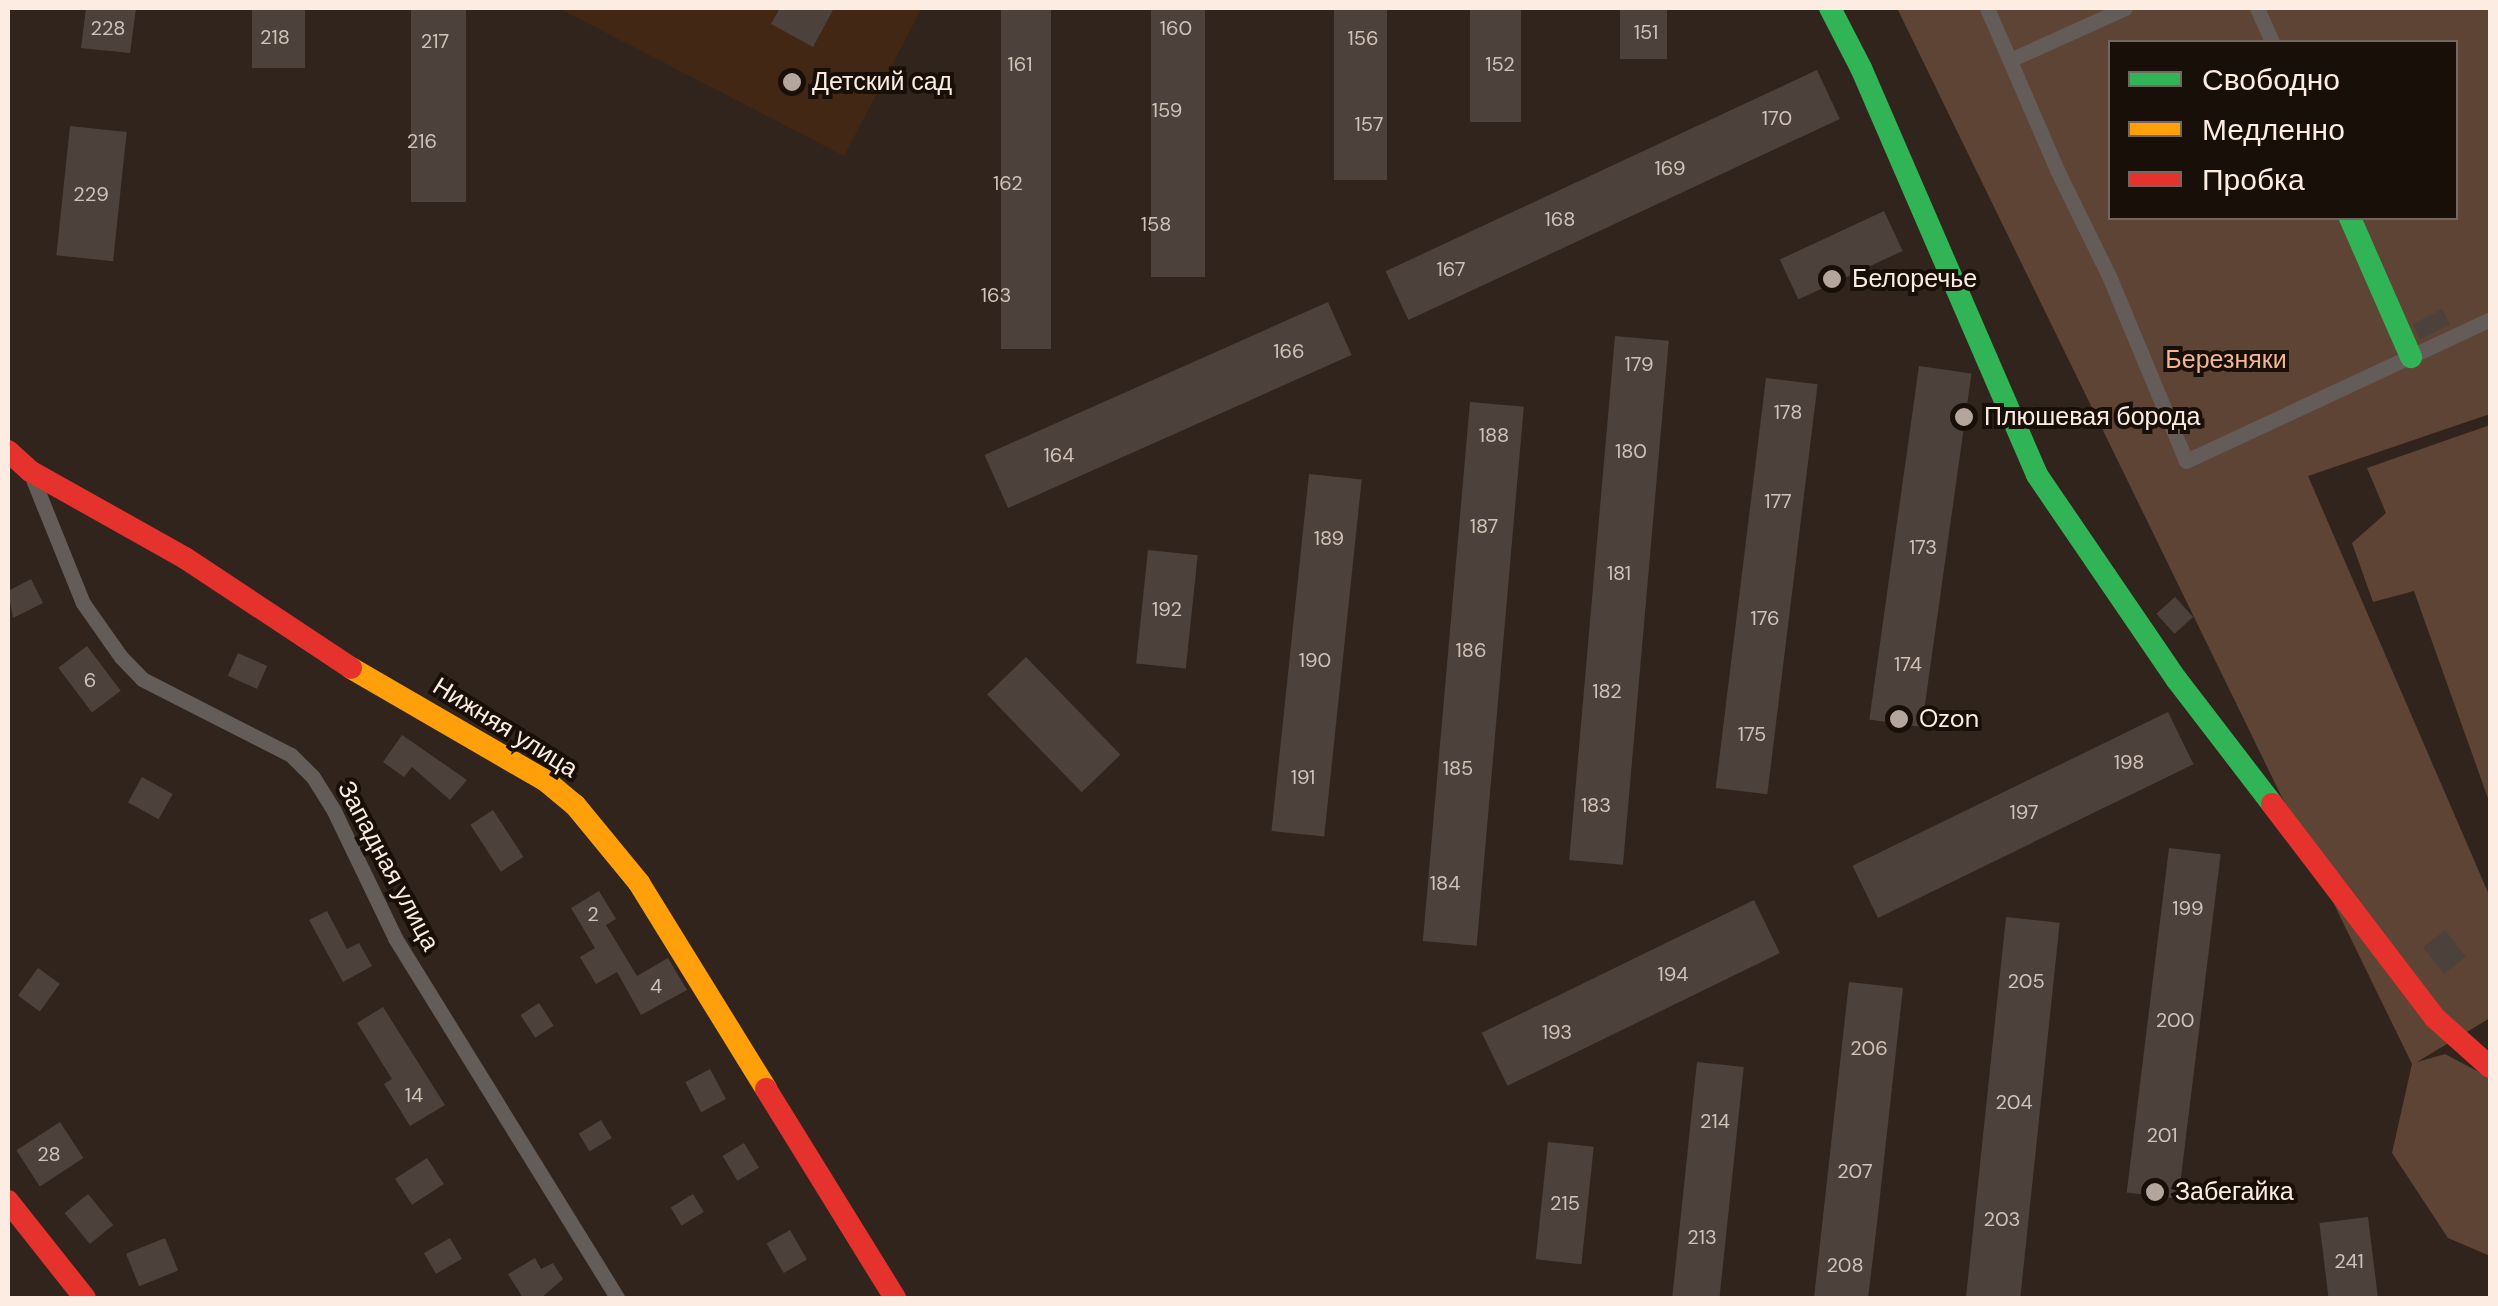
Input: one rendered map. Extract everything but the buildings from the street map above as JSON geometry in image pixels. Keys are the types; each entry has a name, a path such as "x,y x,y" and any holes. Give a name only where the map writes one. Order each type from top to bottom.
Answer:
{"street":[{"path":"1830,8 1861,68 2037,475 2177,680 2434,1017 2490,1067"},
{"path":"1987,8 2056,170 2110,276 2186,461 2490,319"},
{"path":"2010,60 2125,8"},
{"path":"2257,8 2271,40"},
{"path":"2351,220 2411,356"},
{"name":"Нижняя улица","path":"8,451 30,471 185,558 326,653 546,781 576,805 639,883 895,1298"},
{"name":"Западная улица","path":"30,471 84,604 142,680 290,755 313,777 334,811 395,938 618,1298"},
{"path":"8,1201 85,1298"}],"shaded area":[{"name":"Детский сад","path":"558,8 922,8 844,156"}],"green space":[{"name":"Березняки","path":"1897,8 2490,8 2490,414 2308,476 2490,897 2490,1018 2417,1062 2445,1054 2490,1078 2490,1256 2448,1238 2392,1153 2412,1064"},
{"path":"2490,425 2490,804 2414,591 2373,602 2352,543 2386,513 2367,468"}],"traffic: fast":[{"path":"1830,8 1861,68 2037,475 2177,680 2272,804"},
{"path":"2351,220 2411,357"}],"traffic: slow":[{"path":"351,668 546,781 575,805 639,883 766,1089"}],"traffic: jam":[{"path":"8,451 30,471 185,558 351,668"},
{"path":"2272,804 2434,1017 2490,1067"},
{"path":"766,1089 895,1298"},
{"path":"8,1201 85,1298"}],"place":[{"name":"Детский сад","path":"792,82"},
{"name":"Белоречье","path":"1832,279"},
{"name":"Плюшевая борода","path":"1964,417"},
{"name":"Ozon","path":"1899,719"},
{"name":"Забегайка","path":"2155,1192"}]}
